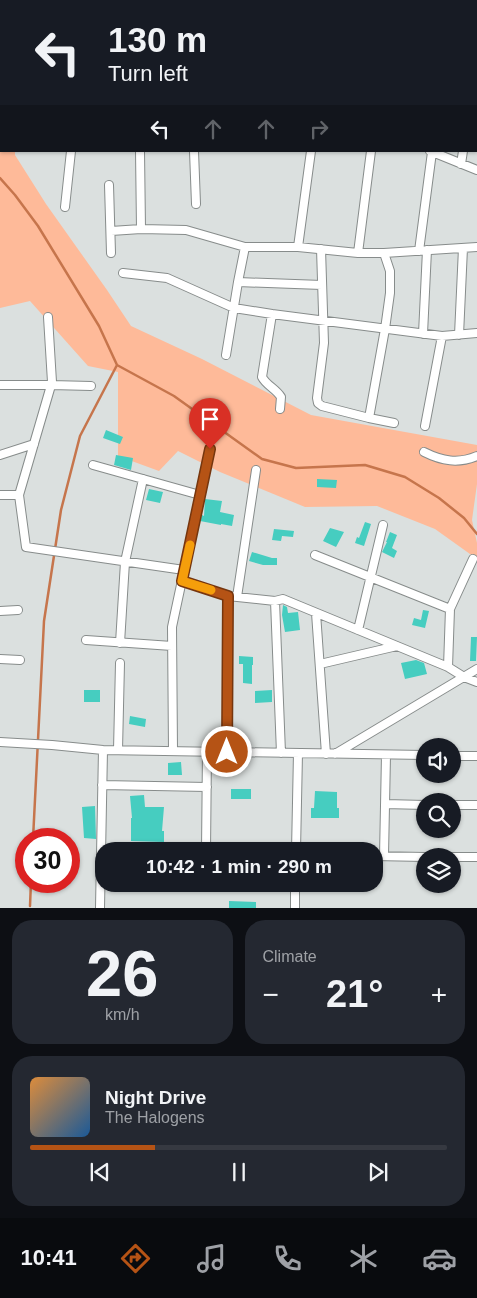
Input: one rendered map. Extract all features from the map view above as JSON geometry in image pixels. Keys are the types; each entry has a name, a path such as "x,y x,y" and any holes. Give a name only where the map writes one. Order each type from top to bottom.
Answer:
{"street":[{"path":"65,207 71,152"},
{"path":"140,152 141,229"},
{"path":"194,152 196,204"},
{"path":"298,247 311,152"},
{"path":"358,253 371,152"},
{"path":"423,334 423,250 431,152 477,170"},
{"path":"461,164 463,152"},
{"path":"109,185 111,253"},
{"path":"111,231 141,229 186,230 245,247 298,247 358,253 477,247"},
{"path":"226,355 245,247"},
{"path":"460,335 463,248"},
{"path":"321,249 324,343 318,403 322,406 394,423"},
{"path":"369,418 390,293 390,271 384,253"},
{"path":"123,273 168,278 234,308 442,336 477,333"},
{"path":"238,282 322,284"},
{"path":"272,314 262,377 281,397 280,409"},
{"path":"48,317 51,385 19,495 26,547 184,570"},
{"path":"425,426 442,336"},
{"path":"0,385 91,386"},
{"path":"0,455 34,444"},
{"path":"174,751 172,627 210,449"},
{"path":"424,452 434,457 450,460 465,460 477,456"},
{"path":"93,465 200,495"},
{"path":"227,752 232,596 256,470"},
{"path":"120,643 126,562 143,479"},
{"path":"0,495 19,495"},
{"path":"358,630 383,525"},
{"path":"315,556 450,609"},
{"path":"448,667 450,609 473,559"},
{"path":"182,581 232,596 275,601 283,599 448,667 464,677 477,682"},
{"path":"275,601 281,753"},
{"path":"0,611 18,610"},
{"path":"316,613 330,754"},
{"path":"86,640 172,646"},
{"path":"320,664 397,646"},
{"path":"0,659 20,660"},
{"path":"118,750 120,663"},
{"path":"330,754 477,669"},
{"path":"0,742 33,743 103,750 416,756"},
{"path":"101,842 103,750"},
{"path":"206,842 207,751"},
{"path":"296,842 298,753"},
{"path":"386,755 384,856 416,856"},
{"path":"461,756 477,756"},
{"path":"102,785 207,787"},
{"path":"385,804 416,805"},
{"path":"461,805 477,805"},
{"path":"461,857 477,858"},
{"path":"100,892 100,908"},
{"path":"295,892 295,908"}],"shaded area":[{"path":"0,152 15,152 15,155 46,204 131,326 202,359 311,415 477,445 477,484 472,520 477,543 477,559 435,529 377,506 305,507 220,472 178,451 159,471 118,456 118,372 88,366 30,301 0,308"}],"building":[{"path":"106,430 123,437 120,444 103,438"},
{"path":"116,455 133,458 131,470 114,465"},
{"path":"317,479 337,480 336,488 317,487"},
{"path":"149,489 163,492 160,503 146,500"},
{"path":"205,499 222,501 220,512 234,515 232,526 200,521 202,515 204,516"},
{"path":"365,522 371,524 364,546 355,543"},
{"path":"330,528 344,532 336,547 323,541"},
{"path":"274,529 294,531 293,537 282,536 281,541 272,540"},
{"path":"390,532 397,535 392,548 397,551 394,558 382,552"},
{"path":"252,552 277,558 277,565 263,565 249,561"},
{"path":"283,605 287,607 288,613 298,612 300,630 285,632 282,615"},
{"path":"423,610 429,611 425,628 412,625 414,618 421,620"},
{"path":"471,637 477,637 476,661 470,661"},
{"path":"239,656 253,657 252,684 243,683 243,664 239,664"},
{"path":"416,660 424,663 427,674 405,679 401,663"},
{"path":"84,690 100,690 100,702 84,702"},
{"path":"272,690 272,702 255,703 255,691"},
{"path":"130,716 146,719 145,727 129,724"},
{"path":"181,762 182,775 168,775 168,763"},
{"path":"231,789 251,789 251,799 231,799"},
{"path":"315,791 337,792 339,818 311,818 311,808 314,808"},
{"path":"144,795 145,807 164,807 162,831 164,831 164,842 131,841 132,818 130,796"},
{"path":"95,806 96,839 84,838 82,807"},
{"path":"229,901 256,902 256,908 229,908"}],"waterway":[{"path":"0,178 38,226 99,326 117,365 174,396 262,459 296,468 365,465 405,477 439,498 464,518 477,534"},
{"path":"34,828 44,621 61,510 80,436 117,365"},
{"path":"30,906 31,893"}],"slow traffic":[{"path":"190,545 182,581 211,590"}],"route":[{"path":"210,449 182,581 228,596 227,752"}]}
